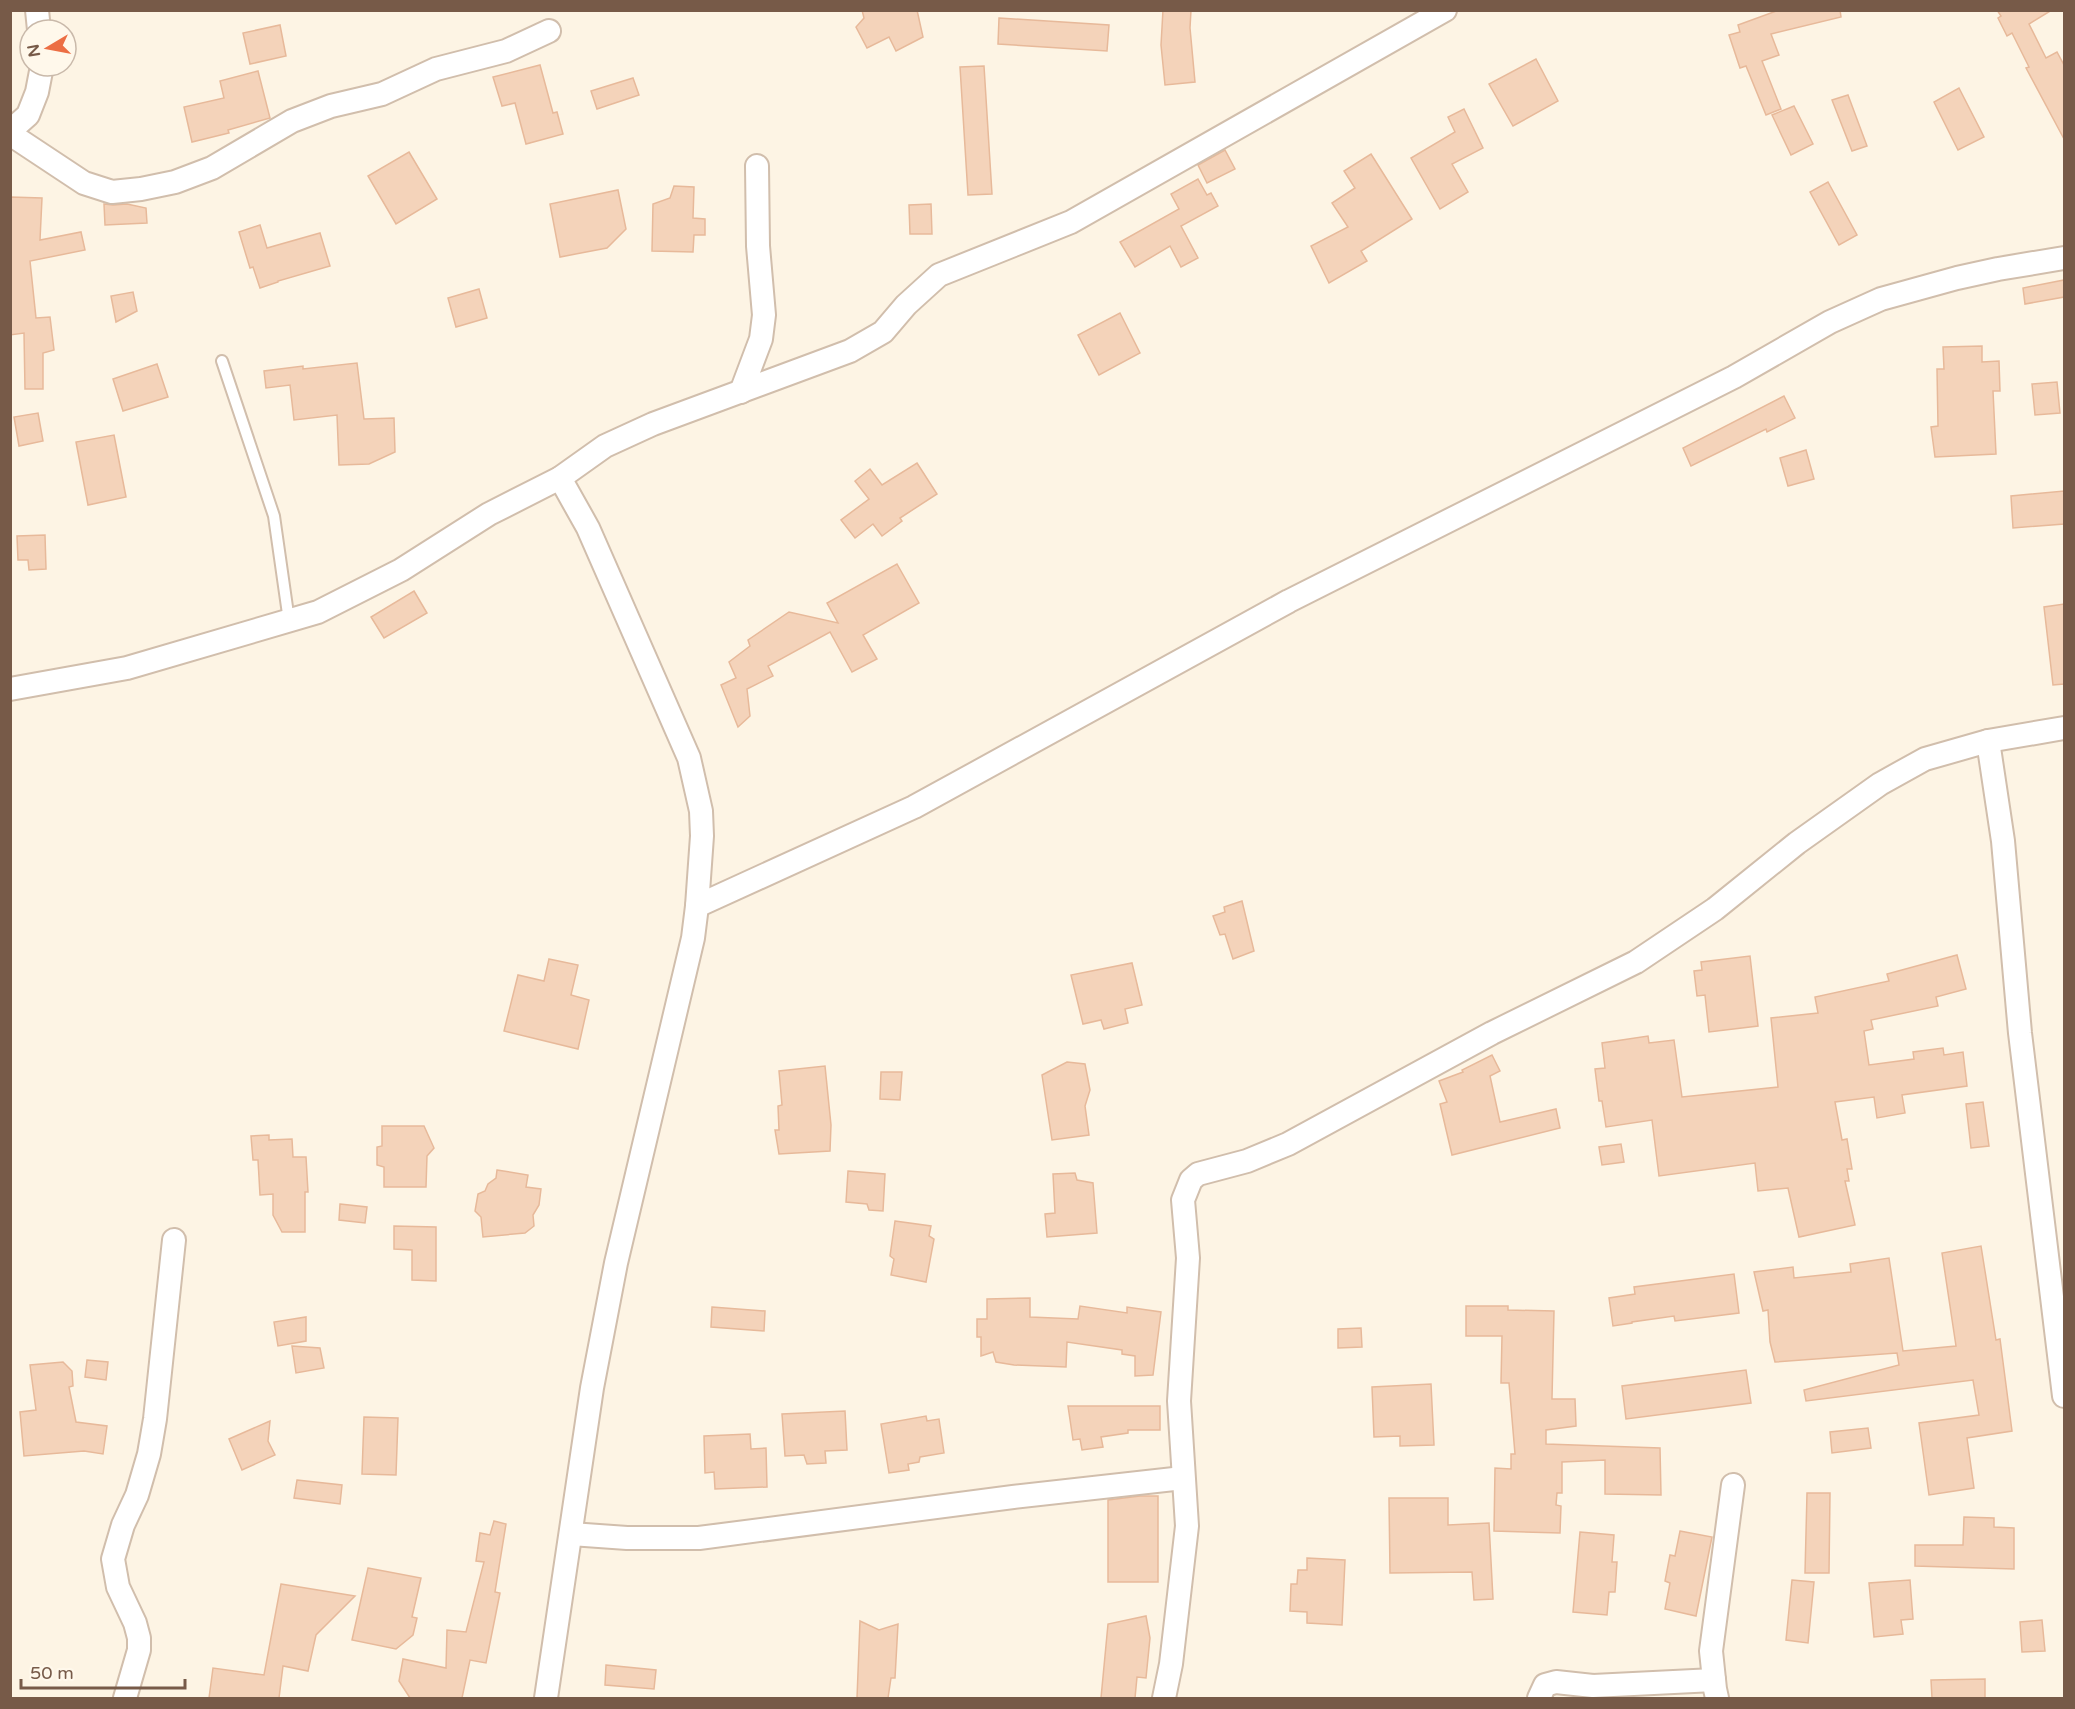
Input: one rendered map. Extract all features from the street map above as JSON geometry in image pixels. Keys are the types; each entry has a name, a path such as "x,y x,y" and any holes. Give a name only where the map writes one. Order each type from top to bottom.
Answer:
{"street":[{"path":"10,689 127,668 318,612 400,570 489,514 560,478 605,446 634,432 850,351 883,332 906,305 939,275 1071,222 1444,10"},
{"path":"40,78 28,115 10,133 84,183 112,192 175,182 212,168 292,121 331,106 382,94 436,69 506,51 549,31"},
{"path":"741,392 761,339 764,315 758,246 757,166"},
{"path":"696,906 914,807 1289,601 1734,376 1830,322 1881,299 1957,278 2064,258"},
{"path":"546,1698 592,1388 616,1263 693,938 702,836 701,811 690,758 588,528 560,478"},
{"path":"1164,1698 1173,1654 1186,1526 1179,1401 1188,1258 1183,1200 1191,1180 1198,1174 1247,1161 1288,1143 1502,1028 1636,962 1715,909 1797,843 1880,783 1925,759 1988,741 2064,728"},
{"path":"1988,741 2003,841 2022,1045 2064,1396"},
{"path":"125,1698 139,1650 139,1638 135,1623 118,1587 113,1559 123,1525 137,1495 149,1454 155,1419 174,1240"},
{"path":"571,1534 627,1538 699,1538 1013,1497 1183,1478"},
{"path":"1539,1698 1545,1685 1552,1682 1593,1686 1716,1689 1711,1651 1733,1485"}],"lane":[{"path":"222,361 274,516 289,621"}],"building":[{"path":"862,10 917,10 923,37 896,51 889,37 867,48 856,27 864,18"},
{"path":"1163,10 1191,10 1190,28 1195,82 1165,85 1161,45"},
{"path":"1779,10 1840,10 1841,17 1771,34 1779,55 1762,61 1781,109 1766,115 1746,66 1740,68 1729,35 1740,32 1738,25"},
{"path":"1997,10 2052,10 2029,24 2046,58 2057,52 2064,65 2064,139 2026,68 2029,67 2012,33 2007,36 1998,18 2001,16"},
{"path":"999,18 1109,25 1107,51 998,44"},
{"path":"280,25 286,56 250,64 243,33"},
{"path":"1536,59 1558,101 1513,126 1489,84"},
{"path":"540,65 553,113 557,112 563,134 526,144 515,103 502,106 493,77"},
{"path":"984,66 992,194 968,195 960,67"},
{"path":"258,71 270,118 228,130 229,133 192,142 184,107 224,98 220,81"},
{"path":"633,78 639,95 597,109 591,91"},
{"path":"1959,88 1984,137 1958,150 1934,102"},
{"path":"1848,95 1867,146 1852,151 1832,100"},
{"path":"1794,106 1813,144 1791,155 1772,115"},
{"path":"1464,109 1483,148 1452,164 1468,192 1440,209 1411,158 1455,132 1448,117"},
{"path":"1225,150 1235,169 1207,183 1198,165"},
{"path":"409,152 437,199 396,224 368,176"},
{"path":"1371,154 1412,219 1361,251 1367,261 1329,283 1311,246 1348,227 1332,203 1355,188 1344,171"},
{"path":"1198,179 1207,195 1211,193 1218,206 1181,226 1198,258 1181,267 1170,246 1135,267 1120,242 1179,209 1171,194"},
{"path":"1828,182 1857,235 1839,245 1810,192"},
{"path":"674,186 694,187 693,218 705,219 705,235 694,235 693,252 652,251 653,204 670,198"},
{"path":"618,190 626,229 607,248 560,257 550,204"},
{"path":"10,197 42,198 40,240 81,232 85,250 30,261 36,318 50,317 54,350 43,353 43,389 25,389 24,333 10,335"},
{"path":"104,204 127,204 146,208 147,223 105,225"},
{"path":"931,204 932,234 910,234 909,205"},
{"path":"260,225 267,248 320,233 330,266 260,288 253,267 250,268 239,232"},
{"path":"2064,280 2064,297 2025,304 2023,288"},
{"path":"479,289 487,318 456,327 448,298"},
{"path":"133,292 137,311 116,322 111,296"},
{"path":"1120,313 1140,353 1099,375 1078,335"},
{"path":"1982,346 1982,362 1999,361 2000,391 1993,391 1996,454 1935,457 1931,427 1938,426 1937,369 1944,369 1943,347"},
{"path":"357,363 364,419 394,418 395,452 369,464 339,465 337,415 294,420 290,385 266,388 264,371"},
{"path":"157,364 168,397 123,411 113,379"},
{"path":"2057,382 2060,413 2035,415 2032,384"},
{"path":"1784,396 1795,418 1767,432 1766,429 1691,466 1683,448"},
{"path":"38,413 43,441 19,446 14,417"},
{"path":"114,435 126,497 88,505 76,442"},
{"path":"1806,450 1814,479 1788,486 1780,458"},
{"path":"917,463 937,494 900,518 902,521 882,536 873,524 855,538 841,520 869,499 855,481 870,469 882,485"},
{"path":"2064,491 2064,524 2013,528 2011,496"},
{"path":"45,535 46,569 29,570 28,560 18,560 17,536"},
{"path":"897,564 919,603 863,635 877,659 852,672 830,632 768,666 773,676 747,689 750,716 738,727 721,685 736,678 729,662 750,646 748,640 789,612 838,623 827,603"},
{"path":"414,591 427,613 384,638 371,617"},
{"path":"2064,604 2064,684 2053,685 2044,607"},
{"path":"1242,901 1254,951 1233,959 1225,934 1220,935 1213,916 1225,912 1224,907"},
{"path":"1957,955 1966,989 1936,997 1938,1006 1871,1020 1873,1029 1864,1031 1869,1065 1914,1059 1913,1052 1943,1048 1944,1055 1963,1052 1967,1086 1902,1095 1905,1113 1877,1118 1874,1097 1835,1102 1842,1140 1847,1139 1852,1169 1847,1169 1849,1181 1845,1181 1855,1225 1799,1237 1788,1188 1758,1191 1755,1163 1659,1176 1652,1120 1606,1127 1602,1101 1599,1101 1595,1069 1605,1068 1602,1043 1648,1036 1649,1043 1674,1040 1682,1097 1778,1087 1771,1018 1818,1013 1815,997 1889,981 1887,974"},
{"path":"1750,956 1758,1026 1709,1032 1705,995 1697,996 1694,971 1702,970 1701,962"},
{"path":"549,959 578,965 571,995 589,1000 578,1049 504,1031 518,975 544,981"},
{"path":"1132,963 1142,1005 1125,1009 1128,1023 1104,1029 1101,1020 1083,1024 1071,975"},
{"path":"1492,1055 1500,1071 1490,1076 1500,1122 1556,1109 1560,1128 1452,1155 1440,1104 1447,1102 1439,1081 1463,1072 1462,1070"},
{"path":"1067,1062 1085,1064 1090,1090 1085,1106 1089,1135 1052,1140 1042,1075"},
{"path":"825,1066 831,1125 830,1151 779,1154 775,1130 779,1130 778,1106 782,1105 779,1071"},
{"path":"881,1072 902,1072 900,1100 880,1099"},
{"path":"1983,1102 1989,1146 1971,1148 1966,1104"},
{"path":"382,1126 424,1126 434,1148 427,1156 426,1187 384,1187 384,1167 377,1165 377,1147 382,1146"},
{"path":"269,1135 269,1140 292,1139 293,1157 306,1157 308,1192 305,1192 305,1232 282,1232 273,1215 273,1194 260,1195 258,1160 253,1160 251,1136"},
{"path":"1621,1144 1624,1162 1602,1165 1599,1147"},
{"path":"497,1170 528,1175 526,1187 541,1189 539,1205 533,1215 534,1226 525,1233 483,1237 481,1217 475,1211 478,1194 485,1191 488,1184 496,1178"},
{"path":"848,1171 885,1174 883,1211 869,1210 867,1204 846,1202"},
{"path":"1075,1173 1077,1180 1093,1183 1097,1233 1047,1237 1045,1214 1055,1213 1053,1174"},
{"path":"340,1204 367,1207 365,1223 339,1220"},
{"path":"895,1221 931,1226 929,1236 934,1239 926,1282 891,1275 894,1259 890,1256"},
{"path":"394,1226 436,1227 436,1281 412,1280 412,1250 394,1249"},
{"path":"1981,1246 1996,1340 2000,1339 2012,1431 1967,1438 1974,1488 1929,1495 1919,1423 1979,1415 1973,1380 1806,1401 1804,1390 1899,1365 1897,1353 1775,1362 1770,1342 1768,1310 1763,1311 1754,1272 1793,1267 1794,1278 1851,1272 1850,1264 1889,1258 1903,1351 1956,1346 1942,1253"},
{"path":"1734,1274 1739,1313 1675,1321 1674,1316 1613,1326 1609,1298 1635,1294 1634,1287"},
{"path":"1030,1298 1030,1317 1078,1319 1080,1306 1127,1313 1127,1307 1161,1312 1153,1375 1135,1376 1135,1356 1122,1354 1122,1350 1067,1342 1066,1367 996,1362 993,1352 981,1356 981,1337 977,1337 977,1319 987,1319 987,1299"},
{"path":"1466,1306 1508,1306 1508,1310 1554,1311 1552,1399 1575,1399 1576,1426 1546,1430 1546,1444 1660,1448 1661,1495 1605,1494 1605,1460 1562,1462 1562,1493 1557,1493 1556,1505 1561,1506 1560,1533 1494,1531 1495,1468 1511,1469 1511,1454 1515,1454 1509,1383 1501,1383 1502,1336 1466,1336"},
{"path":"712,1307 765,1311 764,1331 711,1327"},
{"path":"306,1317 306,1341 278,1346 274,1322"},
{"path":"1361,1328 1362,1347 1338,1348 1338,1329"},
{"path":"292,1346 320,1348 324,1368 296,1373"},
{"path":"87,1360 108,1362 106,1380 85,1377"},
{"path":"63,1362 72,1371 73,1386 69,1387 76,1422 107,1426 103,1454 84,1451 24,1456 20,1412 36,1410 30,1365"},
{"path":"1746,1370 1751,1403 1626,1419 1622,1386"},
{"path":"1431,1384 1434,1445 1400,1446 1400,1436 1374,1437 1372,1387"},
{"path":"1068,1406 1160,1406 1160,1430 1128,1430 1128,1433 1101,1437 1103,1447 1082,1450 1080,1439 1073,1440"},
{"path":"845,1411 847,1450 825,1451 826,1463 807,1464 804,1455 785,1456 782,1414"},
{"path":"926,1416 927,1421 939,1419 944,1453 920,1457 919,1462 908,1464 909,1470 889,1473 881,1424"},
{"path":"364,1417 398,1418 396,1475 362,1474"},
{"path":"270,1421 268,1441 275,1455 242,1470 229,1439"},
{"path":"1868,1428 1871,1448 1832,1453 1830,1432"},
{"path":"750,1434 751,1449 766,1448 767,1487 715,1489 714,1472 705,1473 704,1436"},
{"path":"297,1480 342,1485 340,1504 294,1498"},
{"path":"1807,1493 1830,1493 1829,1573 1805,1573"},
{"path":"1158,1496 1158,1582 1108,1582 1108,1500"},
{"path":"1389,1498 1448,1498 1448,1525 1489,1523 1493,1599 1474,1600 1472,1572 1390,1573"},
{"path":"1964,1517 1994,1518 1994,1527 2014,1528 2014,1569 1915,1566 1915,1545 1963,1545"},
{"path":"494,1521 506,1524 495,1592 500,1593 486,1663 470,1660 462,1698 410,1698 399,1681 403,1659 446,1668 447,1630 466,1632 484,1562 476,1561 480,1533 490,1535"},
{"path":"1680,1531 1712,1537 1696,1616 1665,1609 1670,1583 1665,1581 1670,1555 1675,1556"},
{"path":"1580,1532 1614,1535 1612,1562 1617,1562 1615,1592 1609,1592 1607,1615 1573,1612"},
{"path":"1307,1558 1345,1560 1342,1625 1307,1623 1307,1612 1290,1611 1291,1584 1297,1584 1298,1570 1307,1570"},
{"path":"368,1568 421,1578 412,1617 417,1618 413,1635 396,1649 352,1640"},
{"path":"1792,1580 1814,1582 1808,1643 1786,1640"},
{"path":"1910,1580 1913,1619 1901,1620 1903,1634 1874,1637 1869,1583"},
{"path":"281,1584 355,1596 316,1635 308,1671 283,1666 279,1698 209,1698 213,1668 264,1675"},
{"path":"1146,1616 1150,1638 1146,1678 1137,1677 1135,1698 1101,1698 1108,1624"},
{"path":"2042,1620 2045,1651 2022,1652 2020,1622"},
{"path":"860,1621 879,1630 898,1624 895,1678 891,1678 888,1698 857,1698"},
{"path":"606,1665 656,1670 654,1689 605,1685"},
{"path":"1985,1679 1985,1698 1932,1698 1931,1680"}]}
